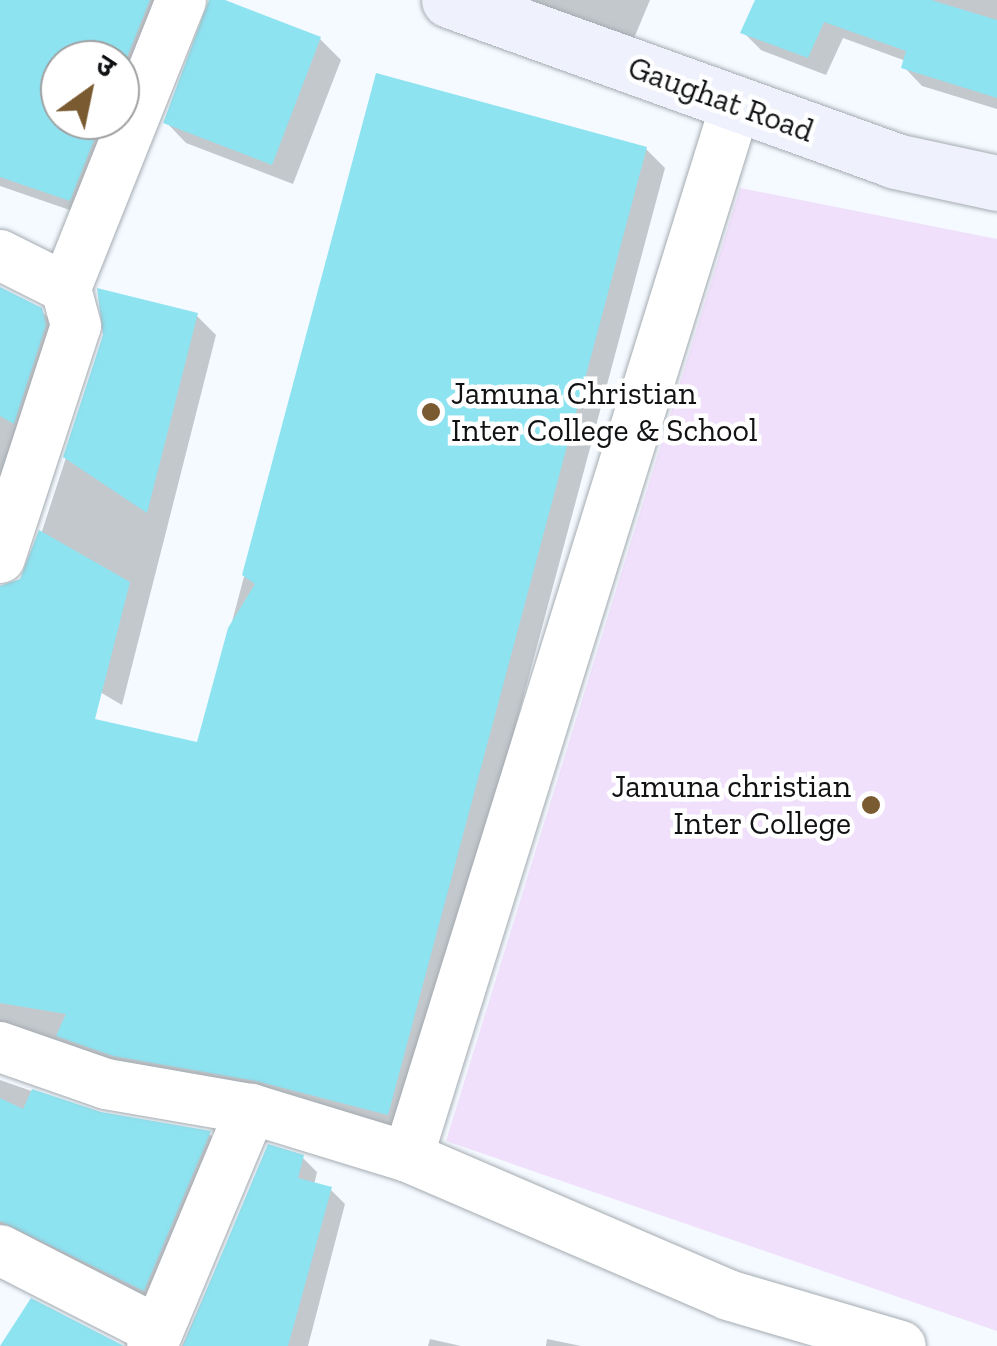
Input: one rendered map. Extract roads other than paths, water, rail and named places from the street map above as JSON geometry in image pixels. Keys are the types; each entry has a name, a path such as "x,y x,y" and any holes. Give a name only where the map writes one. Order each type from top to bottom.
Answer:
{"main road":[{"name":"Gaughat Road","path":"449,0 895,161 997,183"}],"street":[{"path":"0,558 76,326 66,288 181,0"},
{"path":"408,1157 736,104"},
{"path":"0,255 66,288"},
{"path":"0,1047 106,1084 250,1109 408,1157 728,1295 901,1346"},
{"path":"0,1250 154,1338 250,1109"}],"place":[{"name":"Jamuna Christian Inter College & School","path":"431,412"},
{"name":"Jamuna christian Inter College","path":"871,805"}]}
